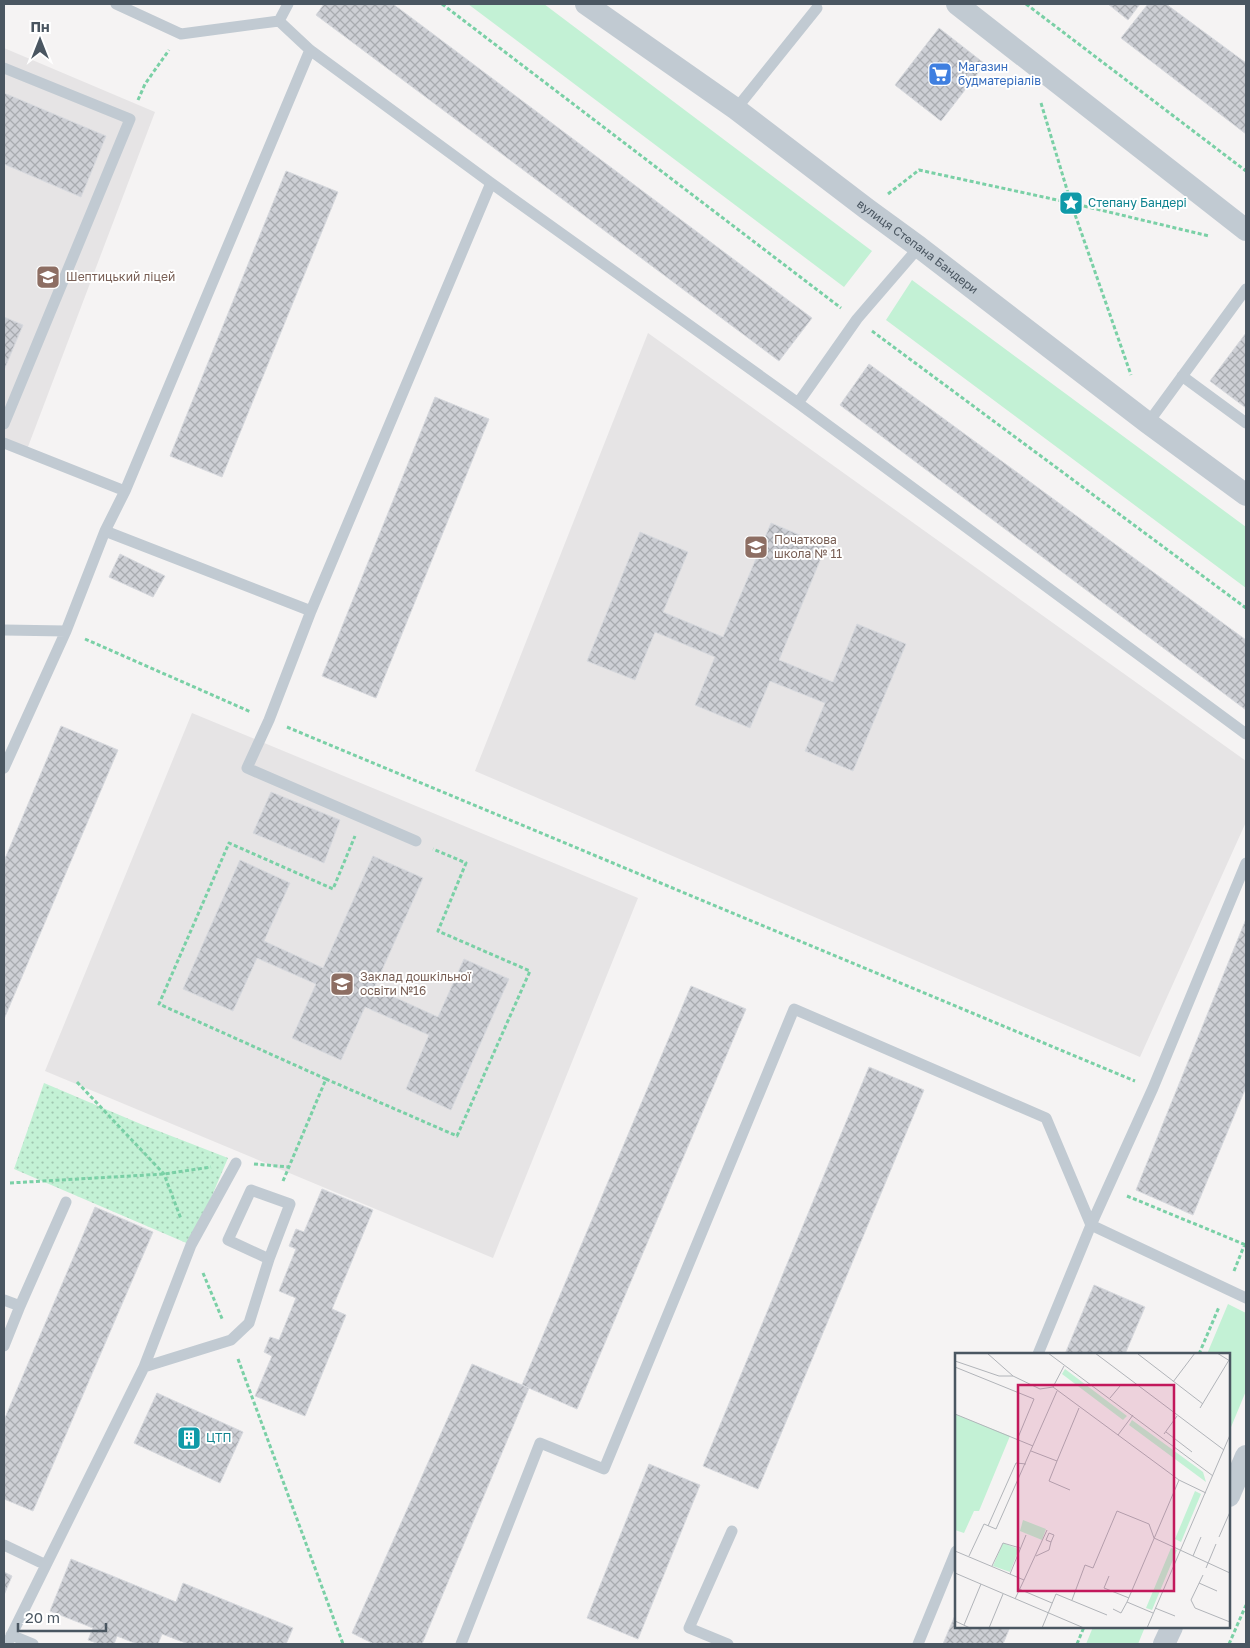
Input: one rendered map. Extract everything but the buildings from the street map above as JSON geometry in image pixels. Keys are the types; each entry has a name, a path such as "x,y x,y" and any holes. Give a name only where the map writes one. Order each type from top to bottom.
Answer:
{"street":[{"name":"вулиця Степана Бандери","path":"586,4 736,109 1148,423 1246,495"},
{"path":"957,4 1246,230"},
{"path":"1230,1494 1246,1456"},
{"path":"1164,1644 1172,1628"}],"lane":[{"path":"116,4 181,34 279,22 310,50 491,184 798,403 1246,734"},
{"path":"279,22 288,4"},
{"path":"736,109 817,8"},
{"path":"4,768 66,631 105,531 125,491 310,50"},
{"path":"4,68 130,119 4,424"},
{"path":"416,841 247,768 269,720 311,611 491,184"},
{"path":"798,403 857,320 919,247"},
{"path":"1148,423 1246,289"},
{"path":"1182,376 1246,424"},
{"path":"4,443 125,491"},
{"path":"105,531 311,611"},
{"path":"4,630 66,631"},
{"path":"1038,1353 1092,1225 1153,1088 1246,863"},
{"path":"461,1644 540,1444 604,1469 794,1010 1046,1118 1092,1225 1246,1298"},
{"path":"33,1644 9,1640 144,1367 191,1245 236,1163"},
{"path":"144,1367 231,1340 249,1323 269,1258 290,1204 251,1190 228,1240 269,1258"},
{"path":"4,1346 66,1202"},
{"path":"4,1300 20,1306"},
{"path":"728,1644 689,1628 732,1531"},
{"path":"4,1545 46,1565"},
{"path":"918,1644 955,1553"}],"path":[{"path":"1026,4 1246,171"},
{"path":"130,119 145,84 181,34"},
{"path":"1041,103 1071,202 1132,379"},
{"path":"867,209 919,170 1071,202 1209,236"},
{"path":"66,631 269,720 1153,1088"},
{"path":"362,818 333,889 229,843 159,1004 457,1136 530,971 438,931 466,863 416,841"},
{"path":"10,1183 164,1174 236,1163 289,1167 326,1079"},
{"path":"77,1082 164,1174 191,1245 231,1340 343,1644"},
{"path":"1108,1188 1246,1245"},
{"path":"1229,1644 1246,1605"},
{"path":"1076,1644 1084,1628"}],"shaded area":[{"name":"Шептицький ліцей","path":"4,48 155,112 26,452 4,442"},
{"name":"Початкова школа № 11","path":"648,333 1246,761 1246,822 1140,1057 475,771"},
{"name":"Заклад дошкільної освіти №16","path":"192,713 638,898 493,1258 45,1071"}],"green space":[{"path":"468,4 544,4 872,251 844,287"},
{"path":"912,280 1246,527 1246,588 886,320"},
{"path":"44,1083 143,1125 228,1158 191,1245 14,1169"},
{"path":"1228,1304 1246,1313 1246,1391 1230,1430 1230,1353 1207,1353"},
{"path":"1093,1628 1145,1628 1138,1644 1086,1644"}],"place":[{"name":"Магазин будматеріалів","path":"940,74"},
{"name":"Степану Бандері","path":"1071,203"},
{"name":"Шептицький ліцей","path":"48,277"},
{"name":"Початкова школа № 11","path":"756,547"},
{"name":"Заклад дошкільної освіти №16","path":"342,984"},
{"name":"ЦТП","path":"189,1438"}]}
